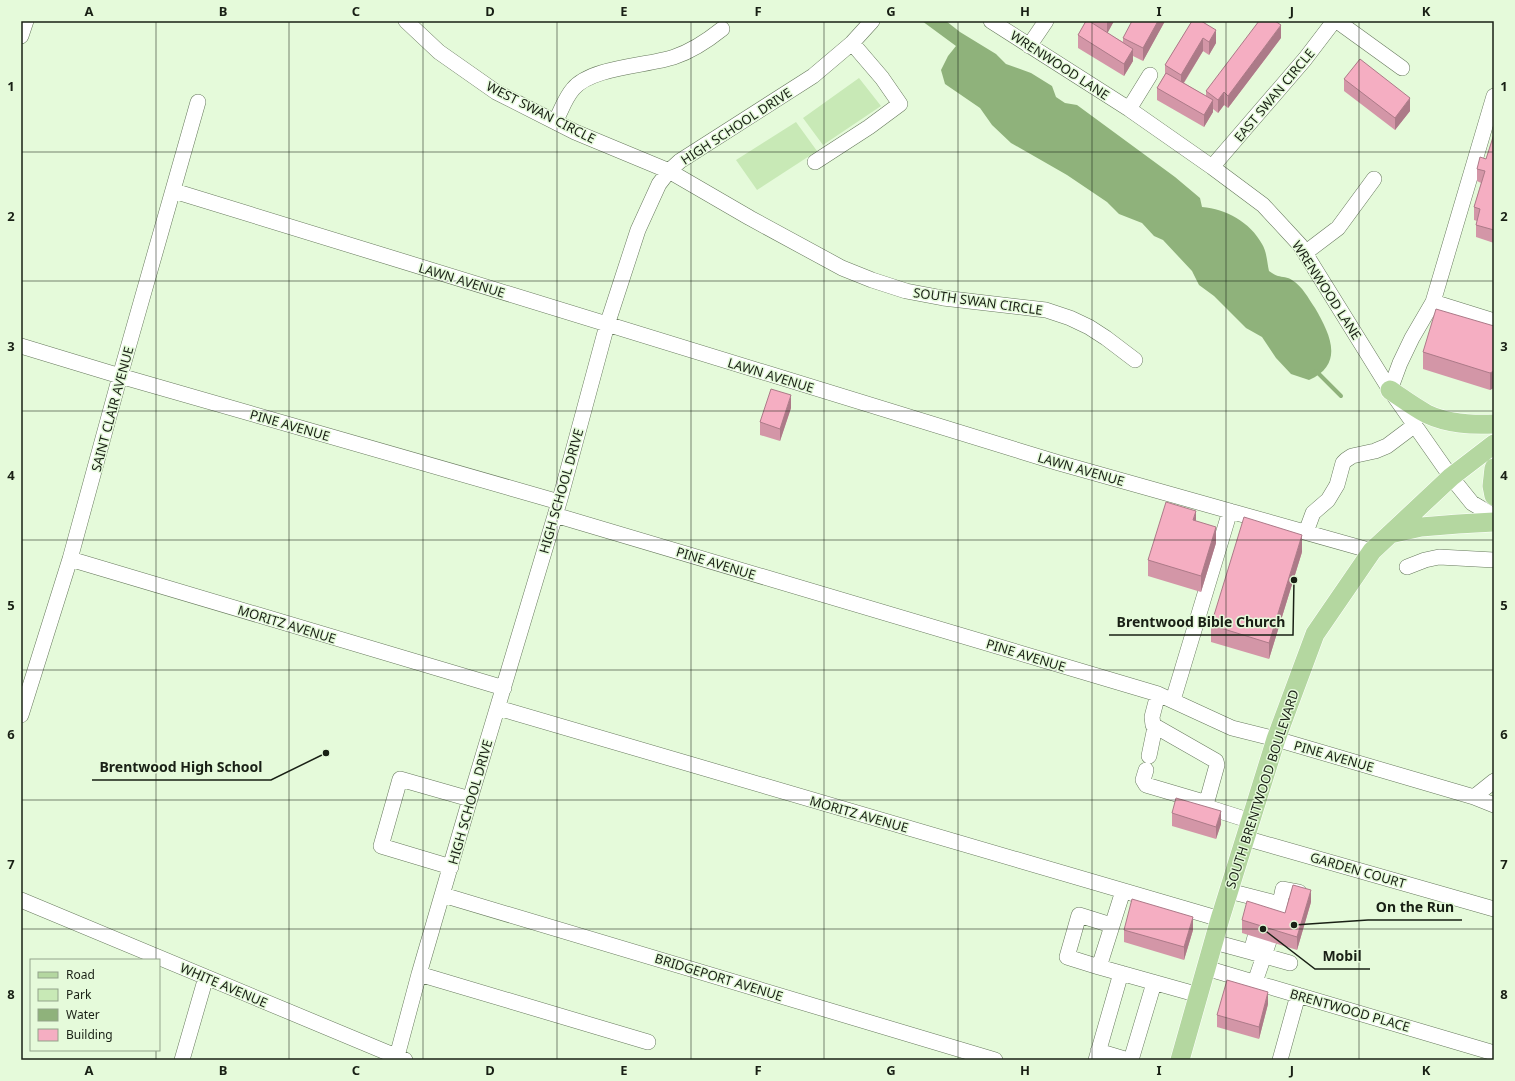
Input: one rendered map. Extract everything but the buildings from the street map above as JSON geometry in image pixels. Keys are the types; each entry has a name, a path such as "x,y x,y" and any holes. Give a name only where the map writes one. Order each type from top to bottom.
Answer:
{"main road":[{"path":"1390,390 1426,413 1440,419 1469,424 1494,424"},
{"name":"SOUTH BRENTWOOD BOULEVARD","path":"1180,1060 1220,919 1276,738 1315,634 1372,551 1451,477 1494,444"},
{"path":"1494,468 1492,486 1494,496"},
{"path":"1389,534 1420,528 1494,522"}],"street":[{"path":"21,36 26,21"},
{"name":"WEST SWAN CIRCLE","path":"406,21 439,52 496,92 576,132 669,172"},
{"name":"HIGH SCHOOL DRIVE","path":"400,1059 419,974 557,509 607,325 638,230 659,184 680,161 813,76 852,43 872,21"},
{"name":"WRENWOOD LANE","path":"991,21 1128,109 1212,167 1263,205 1300,245 1390,390 1451,477 1472,503 1494,516"},
{"path":"1029,46 1046,21"},
{"path":"1335,21 1402,68"},
{"name":"EAST SWAN CIRCLE","path":"1212,167 1305,59 1335,21"},
{"path":"555,122 567,98 574,88 588,78 600,73 648,64 675,57 693,49 722,29"},
{"path":"815,162 869,128 900,104 882,78 852,43"},
{"path":"1128,109 1150,75"},
{"path":"1390,390 1400,363 1412,338 1433,302 1494,96"},
{"name":"SAINT CLAIR AVENUE","path":"21,715 70,559 120,376 174,191 198,102"},
{"name":"SOUTH SWAN CIRCLE","path":"669,172 842,268 906,291 943,298 1046,310 1070,318 1089,327 1135,360"},
{"path":"1305,253 1338,228 1374,179"},
{"name":"LAWN AVENUE","path":"174,191 1059,463 1372,551"},
{"path":"1433,302 1494,321"},
{"name":"PINE AVENUE","path":"21,346 1158,694 1232,728 1276,738 1474,797 1494,805"},
{"path":"1306,532 1313,513 1328,500 1334,490 1343,463 1346,460 1352,456 1375,451 1387,446 1415,425"},
{"path":"1173,700 1230,511"},
{"path":"1407,567 1424,560 1439,557 1494,560"},
{"name":"MORITZ AVENUE","path":"70,559 504,688"},
{"path":"1158,694 1152,717 1153,725 1216,761 1217,765 1207,803"},
{"name":"MORITZ AVENUE","path":"498,708 1220,919"},
{"name":"GARDEN COURT","path":"1156,728 1143,780 1146,785 1207,803 1210,809 1248,830 1494,909"},
{"path":"451,867 381,846 400,779 470,799"},
{"path":"1474,797 1494,781"},
{"path":"1263,905 1283,889 1299,892"},
{"path":"1099,967 1111,925 1123,891"},
{"path":"1229,892 1263,905 1276,922"},
{"name":"BRIDGEPORT AVENUE","path":"443,895 995,1060"},
{"name":"WHITE AVENUE","path":"21,900 400,1059"},
{"path":"1111,925 1079,916 1067,957 1199,995"},
{"path":"1252,953 1256,937 1252,953 1255,982"},
{"path":"1214,942 1290,964"},
{"name":"BRENTWOOD PLACE","path":"1206,968 1494,1053"},
{"path":"1121,973 1097,1056 1130,1060 1154,983"},
{"path":"419,974 648,1042"},
{"path":"182,1060 206,977"},
{"path":"1280,1060 1298,995"}],"green space":[{"path":"859,78 881,106 823,145 803,118"},
{"path":"796,122 817,151 757,190 736,160"}],"water":[{"path":"922,21 946,21 960,32 996,54 1006,64 1031,73 1052,86 1056,97 1065,103 1077,105 1175,177 1200,198 1202,207 1211,208 1228,214 1244,223 1257,236 1264,247 1269,271 1277,276 1290,279 1296,283 1305,293 1321,318 1329,338 1331,348 1331,357 1327,366 1320,373 1309,380 1291,374 1276,358 1262,337 1246,328 1214,296 1199,285 1192,271 1163,240 1154,236 1142,223 1119,214 1107,202 1067,175 1011,143 992,125 980,108 945,84 941,70 948,56 956,46"}],"waterway":[{"path":"1316,371 1341,396"}],"place":[{"name":"Brentwood Bible Church","path":"1294,580"},
{"name":"Brentwood High School","path":"326,753"},
{"name":"On the Run","path":"1294,925"},
{"name":"Mobil","path":"1263,929"}]}
